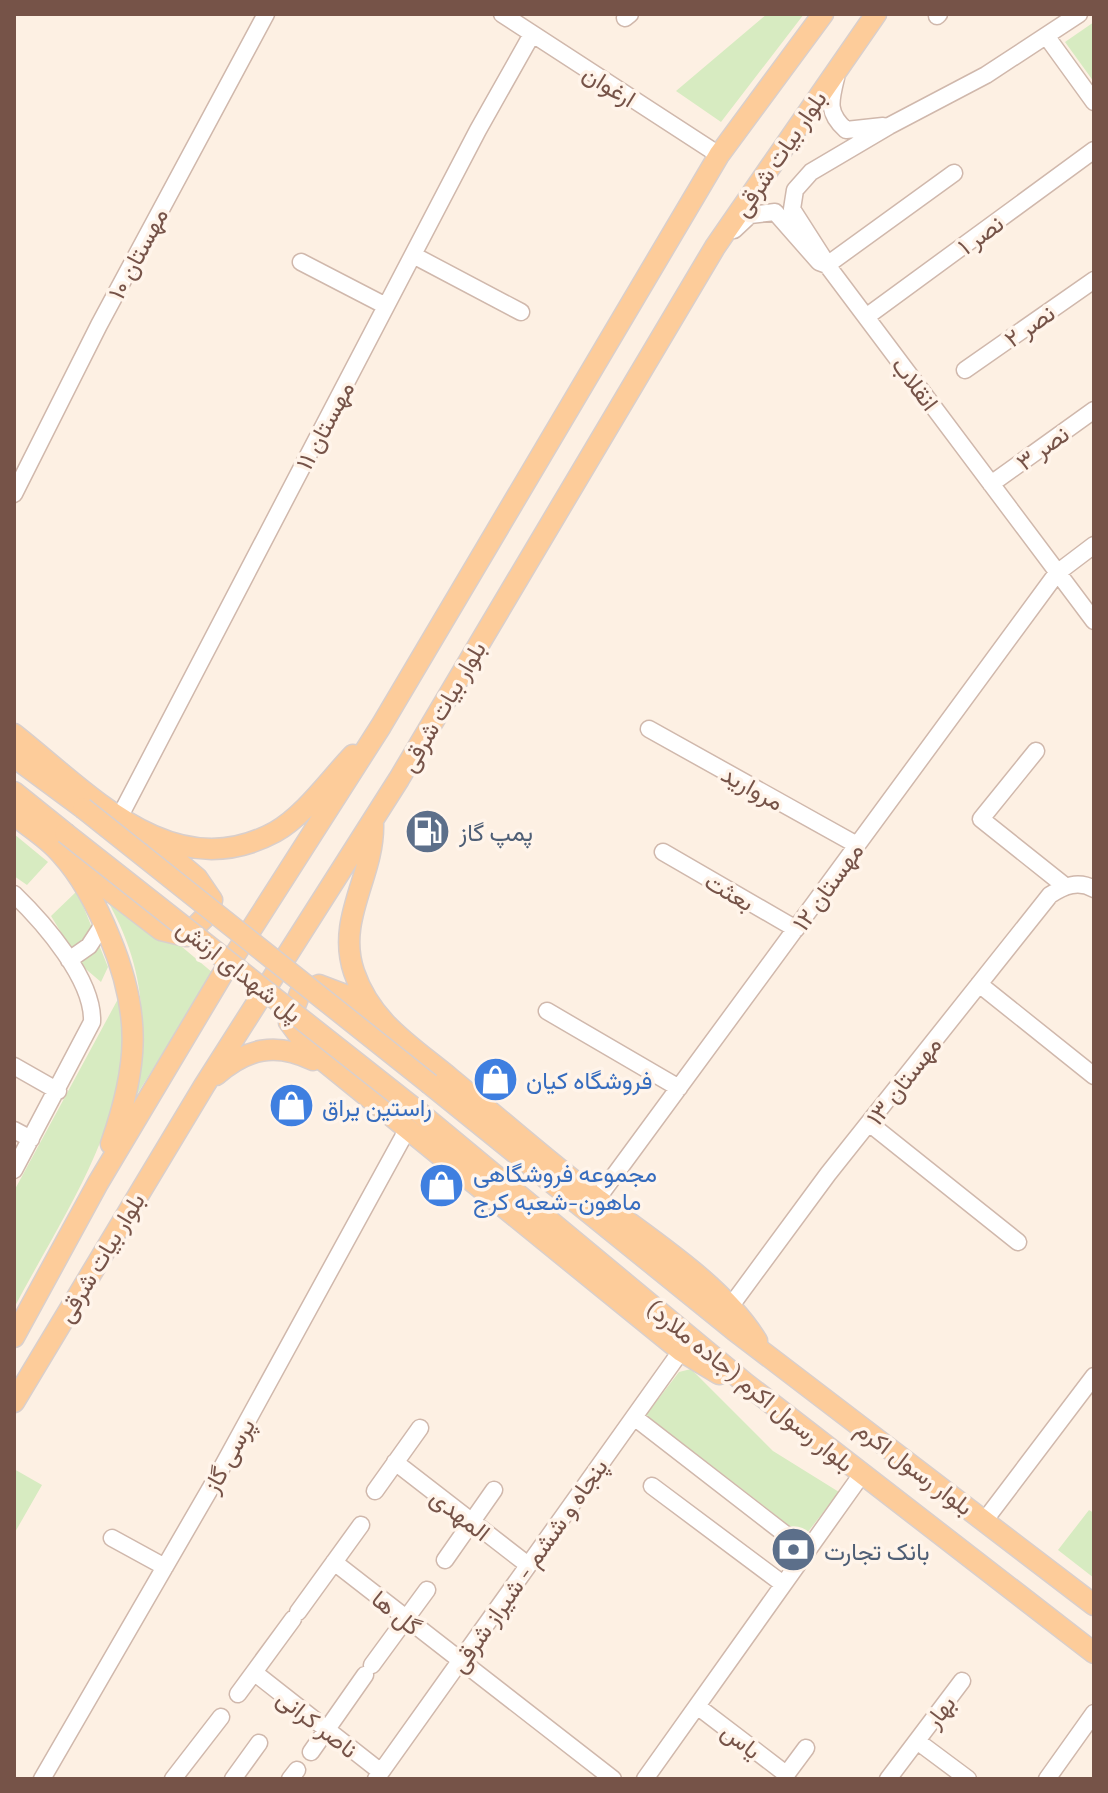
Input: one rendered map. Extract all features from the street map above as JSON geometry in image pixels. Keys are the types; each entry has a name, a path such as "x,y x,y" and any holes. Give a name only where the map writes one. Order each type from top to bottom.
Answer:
{"main road":[{"name":"بلوار بیات شرقی","path":"14,1337 98,1183 222,975 381,726 719,155 823,14"},
{"name":"بلوار بیات شرقی","path":"14,1402 204,1086 373,823 715,247 876,14"},
{"path":"145,834 183,848 221,851 277,831 381,726"},
{"path":"14,734 145,834 197,878 212,900 207,915 186,936 161,930 63,842 14,792"},
{"name":"پل شهدای ارتش","path":"14,757 83,808 430,1084"},
{"path":"18,821 63,842 104,923 131,998 134,1048 129,1088 98,1183"},
{"path":"373,823 373,845 356,892 348,943 354,972 375,1016"},
{"name":"پل شهدای ارتش","path":"63,842 414,1108"},
{"path":"745,1383 720,1374 681,1351 309,1049 289,1022 300,993 319,985 334,990 375,1016 597,1199 667,1252 747,1324 766,1355"},
{"path":"204,1086 231,1062 266,1047 294,1051 335,1070"},
{"name":"بلوار رسول اکرم (جاده ملارد)","path":"430,1084 734,1330"},
{"name":"بلوار رسول اکرم (جاده ملارد)","path":"414,1108 745,1383 1094,1653"},
{"name":"بلوار رسول اکرم","path":"734,1330 1094,1605"}],"street":[{"name":"مهستان ۱۰","path":"14,494 105,314 266,14"},
{"name":"ارغوان","path":"502,14 531,36 719,155"},
{"path":"954,173 827,265 792,209 795,190 811,172 889,126 986,75 1079,14"},
{"name":"مهستان ۱۱","path":"120,816 502,84 531,36"},
{"path":"1047,37 1094,102"},
{"path":"839,64 829,102 832,117 846,130 889,126"},
{"name":"نصر ۱","path":"866,317 1094,150"},
{"name":"انقلاب","path":"715,247 750,215 775,212 819,262 827,265 1094,621"},
{"path":"413,255 521,312"},
{"path":"301,262 386,306"},
{"name":"نصر ۲","path":"965,370 1094,280"},
{"name":"نصر ۳","path":"991,484 1094,410"},
{"name":"مهستان ۱۲","path":"597,1199 1057,573 1094,545"},
{"name":"مروارید","path":"649,729 857,845"},
{"path":"1036,751 981,819 1065,886 1091,882"},
{"name":"بعثت","path":"663,852 796,929"},
{"name":"مهستان ۱۳","path":"730,1307 979,984 1050,895 1065,886"},
{"path":"14,894 69,960 90,993 92,1022 14,1170"},
{"path":"69,960 89,946 104,923"},
{"path":"979,984 1094,1076"},
{"path":"547,1011 679,1088"},
{"path":"14,1066 58,1091"},
{"path":"869,1123 1018,1242"},
{"name":"پرسی گاز","path":"42,1779 165,1567 408,1128"},
{"path":"14,1130 31,1139"},
{"name":"پنجاه و ششم - شیراز شرقی","path":"378,1776 681,1351"},
{"path":"985,1520 1094,1376"},
{"path":"634,1417 807,1551"},
{"path":"375,1491 420,1428"},
{"name":"المهدی","path":"395,1462 528,1565"},
{"path":"645,1779 862,1474"},
{"path":"652,1486 783,1584"},
{"path":"445,1560 494,1490"},
{"path":"238,1694 361,1525"},
{"path":"112,1538 165,1567"},
{"name":"گل ها","path":"334,1562 613,1779"},
{"path":"311,1752 427,1590"},
{"name":"ناصر کرانی","path":"255,1673 327,1730 378,1776"},
{"name":"بهار","path":"888,1779 962,1681"},
{"name":"یاس","path":"697,1706 784,1777 806,1748"},
{"path":"1047,1779 1094,1713"},
{"path":"183,1776 221,1717"},
{"name":"بهار","path":"917,1741 968,1779"},
{"path":"233,1779 259,1743"}],"green space":[{"path":"767,14 804,14 721,122 676,91"},
{"path":"1094,22 1094,82 1065,42"},
{"path":"14,834 48,862 27,885 14,876"},
{"path":"77,891 108,967 101,982 81,965 51,916"},
{"path":"102,891 175,941 213,973 136,1096 142,1040 139,990 127,942"},
{"path":"123,997 125,1039 109,1120 75,1197 14,1308 14,1191 118,999"},
{"path":"691,1369 773,1451 839,1492 804,1537 646,1415 679,1372"},
{"path":"14,1469 42,1485 14,1534"},
{"path":"1089,1510 1094,1513 1094,1578 1058,1550"}],"place":[{"name":"پمپ گاز","path":"428,831"},
{"name":"فروشگاه کیان","path":"495,1079"},
{"name":"راستین یراق","path":"291,1106"},
{"name":"مجموعه فروشگاهی ماهون-شعبه کرج","path":"442,1186"},
{"name":"بانک تجارت","path":"793,1550"}]}
